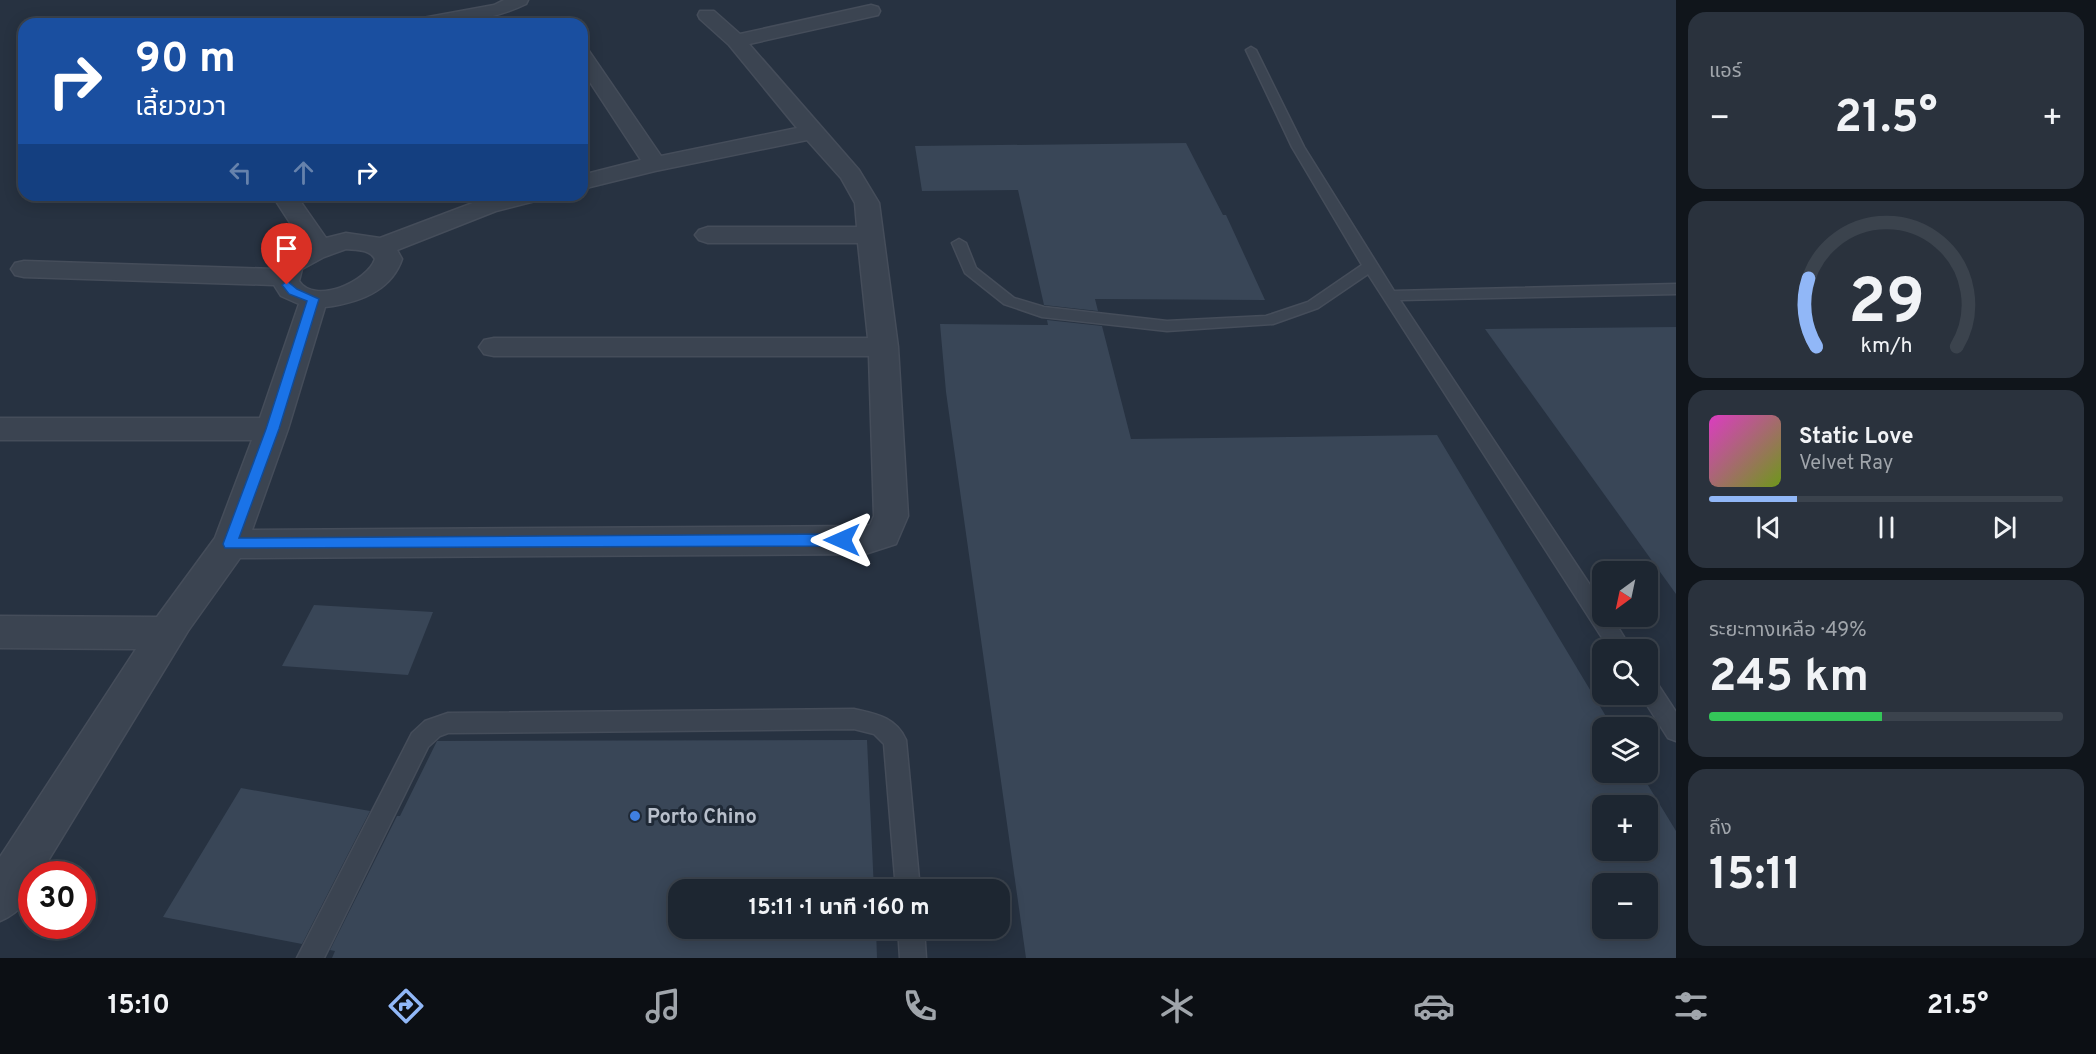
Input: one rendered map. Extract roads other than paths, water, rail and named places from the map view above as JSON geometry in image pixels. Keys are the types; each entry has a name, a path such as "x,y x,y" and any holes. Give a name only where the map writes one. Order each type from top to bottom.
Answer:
{"street":[{"path":"453,18 499,10 519,0"},
{"path":"736,41 871,11"},
{"path":"230,544 865,540 884,534 891,516 884,347 867,203 851,175 736,41 707,15"},
{"path":"588,64 655,164"},
{"path":"588,181 655,164 812,132"},
{"path":"288,201 319,248"},
{"path":"381,247 482,201"},
{"path":"708,235 870,235"},
{"path":"0,898 166,633 230,544 272,429 300,288 296,261 319,248 346,241 360,241 381,247 387,254 388,263 385,272 376,281 347,296 300,288 24,269"},
{"path":"494,346 884,347"},
{"path":"0,429 272,429"},
{"path":"0,632 166,633"}],"lane":[{"path":"1251,50 1298,147 1370,266 1615,639"},
{"path":"959,243 970,270 1009,301 1042,312 1167,326 1268,321 1313,305 1370,266"},
{"path":"1390,296 1676,289"},
{"path":"1658,704 1676,731"},
{"path":"310,958 420,740 433,728 448,723 854,718 880,725 895,740 907,879"},
{"path":"912,939 913,958"}],"place":[{"name":"Porto Chino","path":"635,816"}]}
